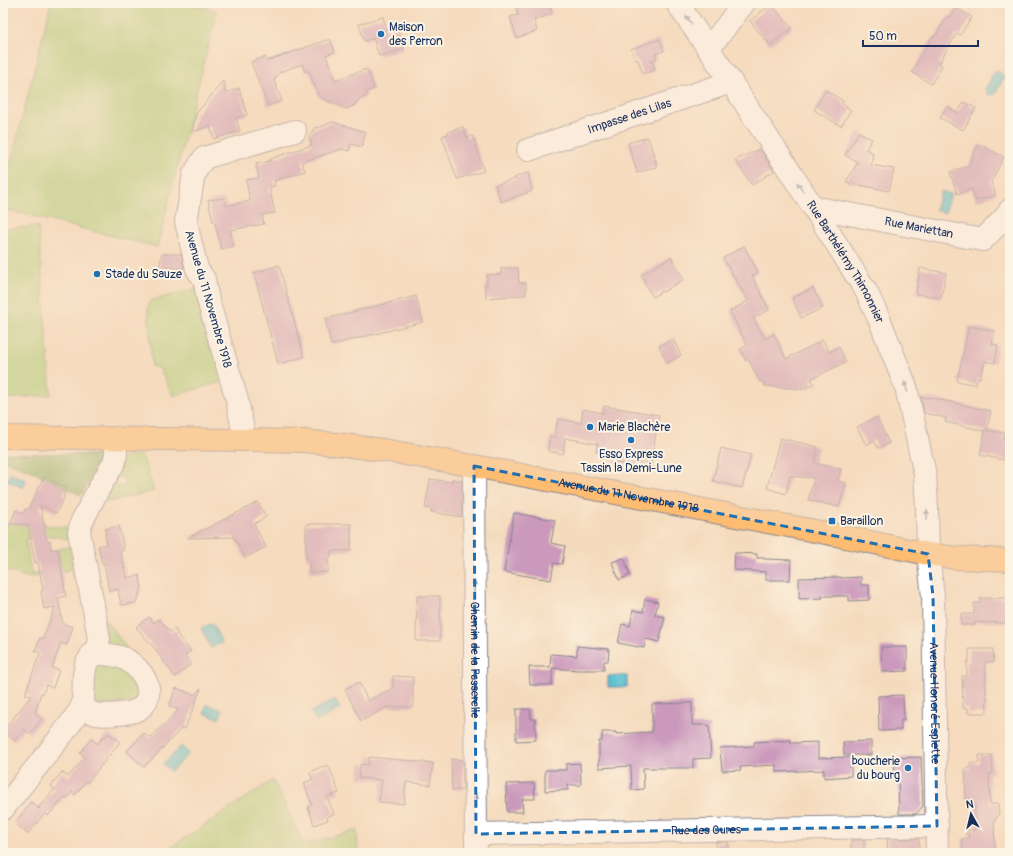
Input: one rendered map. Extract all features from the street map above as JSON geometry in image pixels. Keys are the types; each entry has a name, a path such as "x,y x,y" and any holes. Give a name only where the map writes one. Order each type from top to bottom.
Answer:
{"main road":[{"name":"Avenue du 11 Novembre 1918","path":"3,437 303,441 336,444 383,450 474,466 822,532 928,554 956,558 1010,560"}],"street":[{"name":"Rue Barthélémy Thimonnier","path":"677,3 817,213 866,291 880,320 906,387 924,475 927,508 928,554"},
{"path":"708,48 713,44 744,3"},
{"name":"Impasse des Lilas","path":"528,150 731,82"},
{"name":"Avenue du 11 Novembre 1918","path":"245,440 237,400 208,300 204,279 197,269 186,222 194,174 204,158 295,131"},
{"name":"Rue Mariettan","path":"817,213 823,209 983,240 1008,215 1010,210"},
{"path":"3,809 62,735 82,707 84,700 84,674 86,664 97,647 99,639 80,532 81,523 114,463 116,454 116,438"},
{"name":"Chemin de la Passerelle","path":"474,466 476,844"},
{"name":"Avenue Honoré Esplette","path":"928,554 933,596 937,853"},
{"path":"82,707 95,714 131,713 141,709 147,700 148,695 148,686 145,679 130,661 123,658 92,653"},
{"name":"Rue des Cures","path":"476,844 937,826"}],"highlighted area":[{"path":"474,466 928,554 933,596 937,826 476,834"}],"green space":[{"path":"51,3 185,3 217,11 157,247 3,209 3,194"},
{"path":"38,226 51,395 3,399 3,229"},
{"path":"197,288 224,381 173,396 159,367 152,367 148,308 150,301"},
{"path":"3,453 105,455 106,457 101,467 98,465 81,495 34,472 3,460"},
{"path":"126,455 142,455 154,491 98,504 110,482 123,488 127,480 115,475"},
{"path":"3,523 66,527 68,539 46,536 26,539 31,574 61,568 58,549 70,547 73,569 29,578 3,569"},
{"path":"104,619 127,648 122,650 107,650"},
{"path":"106,661 136,675 141,701 94,706 91,691 93,665"},
{"path":"273,780 304,845 357,830 358,853 162,853"}],"water":[{"path":"994,71 1000,72 1005,76 995,95 993,94 990,96 985,90"},
{"path":"941,191 951,194 945,213 935,210"},
{"path":"10,473 26,480 23,488 7,481"},
{"path":"212,623 222,643 211,648 201,628"},
{"path":"608,676 627,676 627,687 608,687"},
{"path":"335,699 340,709 316,722 311,712"},
{"path":"207,704 223,710 219,719 204,713"},
{"path":"181,746 189,753 171,772 163,764"}],"building":[{"path":"515,3 549,3 552,14 534,20 537,31 517,38 510,17 518,15"},
{"path":"771,4 792,28 770,45 750,21"},
{"path":"956,8 972,17 960,35 957,33 939,63 942,66 931,84 912,72 933,36 935,37 948,16 950,17"},
{"name":"Maison des Perron","path":"383,17 387,30 397,27 404,49 379,56 373,38 364,41 359,24"},
{"path":"330,39 335,52 326,55 335,80 367,69 374,89 366,92 367,96 358,100 355,105 346,109 319,97 309,71 305,72 302,64 280,72 274,80 282,101 268,106 251,62 265,57 267,61"},
{"path":"660,39 664,51 655,54 657,59 652,60 655,70 643,74 638,60 635,60 631,49"},
{"path":"223,81 226,93 239,88 247,115 236,118 240,131 214,139 210,126 192,132 196,114"},
{"path":"826,90 843,101 842,103 851,110 841,126 814,110"},
{"path":"964,102 976,108 963,130 940,118 947,106 957,113"},
{"path":"333,122 366,132 362,147 351,144 349,151 341,149 302,162 305,171 274,181 275,186 269,187 275,213 262,215 264,224 230,230 234,246 221,249 208,200 224,198 226,206 250,201 246,180 259,178 256,164 270,161 270,159 312,145 309,137 315,127 318,128"},
{"path":"463,127 467,138 473,136 484,171 457,179 442,136 448,134 448,132"},
{"path":"859,132 872,139 866,149 873,153 871,165 894,169 889,191 846,182 858,162 845,155"},
{"path":"648,137 656,162 656,167 637,173 628,143"},
{"path":"979,144 1004,157 991,182 996,195 976,201 972,189 957,194 950,172 968,166"},
{"path":"760,149 774,171 752,185 735,160"},
{"path":"528,173 532,191 501,202 495,185"},
{"path":"744,246 758,272 752,276 769,310 753,318 765,339 774,334 786,359 823,340 829,352 839,347 846,362 811,379 814,384 804,389 765,386 762,381 760,382 748,359 746,361 740,349 747,346 730,311 748,301 723,258"},
{"path":"162,254 181,254 184,268 159,268"},
{"path":"671,257 684,279 653,297 641,275"},
{"path":"279,265 304,357 278,364 254,273"},
{"path":"501,268 518,268 519,283 526,283 526,295 486,298 485,284 487,284 487,275 501,274"},
{"path":"920,268 946,273 941,298 916,294"},
{"path":"813,288 823,308 801,318 792,298"},
{"path":"416,296 423,322 331,345 325,319"},
{"path":"969,326 995,331 992,344 998,345 995,363 985,361 980,378 978,377 976,385 957,381"},
{"path":"673,339 681,355 667,363 659,346"},
{"path":"921,397 928,397 991,411 987,430 1005,433 1003,439 1010,440 1009,461 980,455 985,431 945,422 946,418 924,413"},
{"path":"604,406 659,415 650,470 614,462 616,455 596,452 598,444 565,438 563,454 548,451 550,436 555,437 558,419 581,423 583,409 603,413"},
{"path":"877,417 889,443 878,448 874,440 866,445 857,427"},
{"path":"780,438 818,447 814,463 841,469 838,481 846,483 839,507 808,500 814,478 790,476 786,494 767,488"},
{"path":"721,448 751,455 742,488 713,481"},
{"path":"44,477 67,488 63,495 65,496 56,513 40,505 44,525 47,526 44,527 47,541 50,541 51,550 58,549 66,596 58,598 63,624 73,627 67,645 61,643 52,668 59,670 53,688 46,685 43,694 41,693 35,713 42,719 30,734 24,729 14,741 3,731 31,696 25,694 40,653 35,651 40,638 43,639 55,607 44,609 41,591 43,590 38,562 35,563 28,525 10,524 16,510 23,514 25,509 28,510"},
{"path":"430,479 452,482 452,479 462,481 462,517 431,512 431,509 425,508"},
{"path":"258,502 266,517 254,524 266,547 245,558 234,537 188,538"},
{"path":"514,513 555,520 551,543 565,546 562,564 554,563 551,580 504,572"},
{"path":"306,524 351,524 351,551 331,551 331,558 328,559 328,572 310,573 309,559 306,559"},
{"path":"119,526 124,550 120,551 127,578 139,575 142,587 136,603 121,605 118,589 109,591 104,563 102,564 98,546 107,544 105,529"},
{"path":"735,553 757,554 757,558 764,559 791,560 790,580 766,580 766,572 734,570"},
{"path":"624,558 630,575 619,580 612,562"},
{"path":"861,577 861,585 869,585 869,600 849,601 849,596 822,596 823,598 799,599 799,578"},
{"path":"417,596 440,596 440,641 416,641"},
{"path":"980,598 1010,598 1010,623 975,622 975,625 961,625 961,614 974,614 974,603 980,603"},
{"path":"645,599 658,602 655,615 665,617 659,642 646,639 644,648 618,643 622,624 630,626 633,610 643,612"},
{"path":"149,617 154,623 159,619 170,632 175,629 179,637 191,651 185,656 191,664 175,677 149,641 136,627"},
{"path":"577,646 609,649 608,661 604,661 604,670 552,668 552,685 530,685 529,667 550,667 551,654 577,656"},
{"path":"881,647 907,647 907,671 882,672"},
{"path":"969,649 993,649 994,662 985,662 987,713 968,713 968,708 963,708 962,676 967,676"},
{"path":"393,676 413,677 413,707 388,707 361,721 345,689 359,682 368,701 393,688"},
{"path":"176,688 194,695 201,688 185,729 182,728 144,767 127,751 144,733 150,738 179,710 169,706"},
{"path":"903,695 904,720 901,720 901,730 879,731 878,696"},
{"path":"692,703 692,725 709,725 711,758 693,759 693,768 643,768 644,789 632,790 631,766 599,768 599,741 602,741 602,732 616,732 616,734 652,732 652,704"},
{"path":"516,709 530,709 531,719 535,719 536,740 516,741"},
{"path":"108,733 120,742 88,782 86,781 75,795 72,792 67,798 65,797 48,816 45,813 28,834 15,823 31,802 38,808 55,789 51,786 62,772 68,777 85,757 80,753 91,739 98,744"},
{"path":"791,740 791,743 818,742 818,758 851,757 851,776 824,778 824,770 776,772 776,765 740,767 741,770 722,771 720,748 754,746 754,742"},
{"path":"871,741 871,755 844,755 843,742"},
{"path":"979,755 992,755 993,774 989,774 990,804 998,804 999,814 994,822 995,853 963,852 962,839 969,838 968,830 975,830 975,805 971,805 971,799 966,799 965,769 970,769 970,763 979,763"},
{"path":"369,757 433,763 430,785 406,782 404,804 379,802 382,780 359,778 360,764 368,765"},
{"path":"921,757 923,806 916,814 899,814 898,776 895,776 894,758"},
{"path":"451,759 463,760 463,790 452,790"},
{"path":"580,763 581,785 568,785 568,790 545,791 545,770 566,770 566,764"},
{"path":"324,766 329,766 339,793 327,797 334,814 327,817 328,820 314,825 308,807 312,805 304,783 312,780 310,772"},
{"path":"534,783 535,799 522,799 523,812 507,812 506,784"},
{"path":"887,839 919,839 919,853 888,853"},
{"path":"851,840 864,840 864,853 851,853"},
{"path":"716,842 728,842 728,853 716,853"}],"place":[{"name":"Maison des Perron","path":"381,34"},
{"name":"Stade du Sauze","path":"97,274"},
{"name":"Marie Blachère","path":"590,427"},
{"name":"Esso Express Tassin la Demi-Lune","path":"631,440"},
{"name":"Baraillon","path":"832,521"},
{"name":"boucherie du bourg","path":"908,768"}]}
